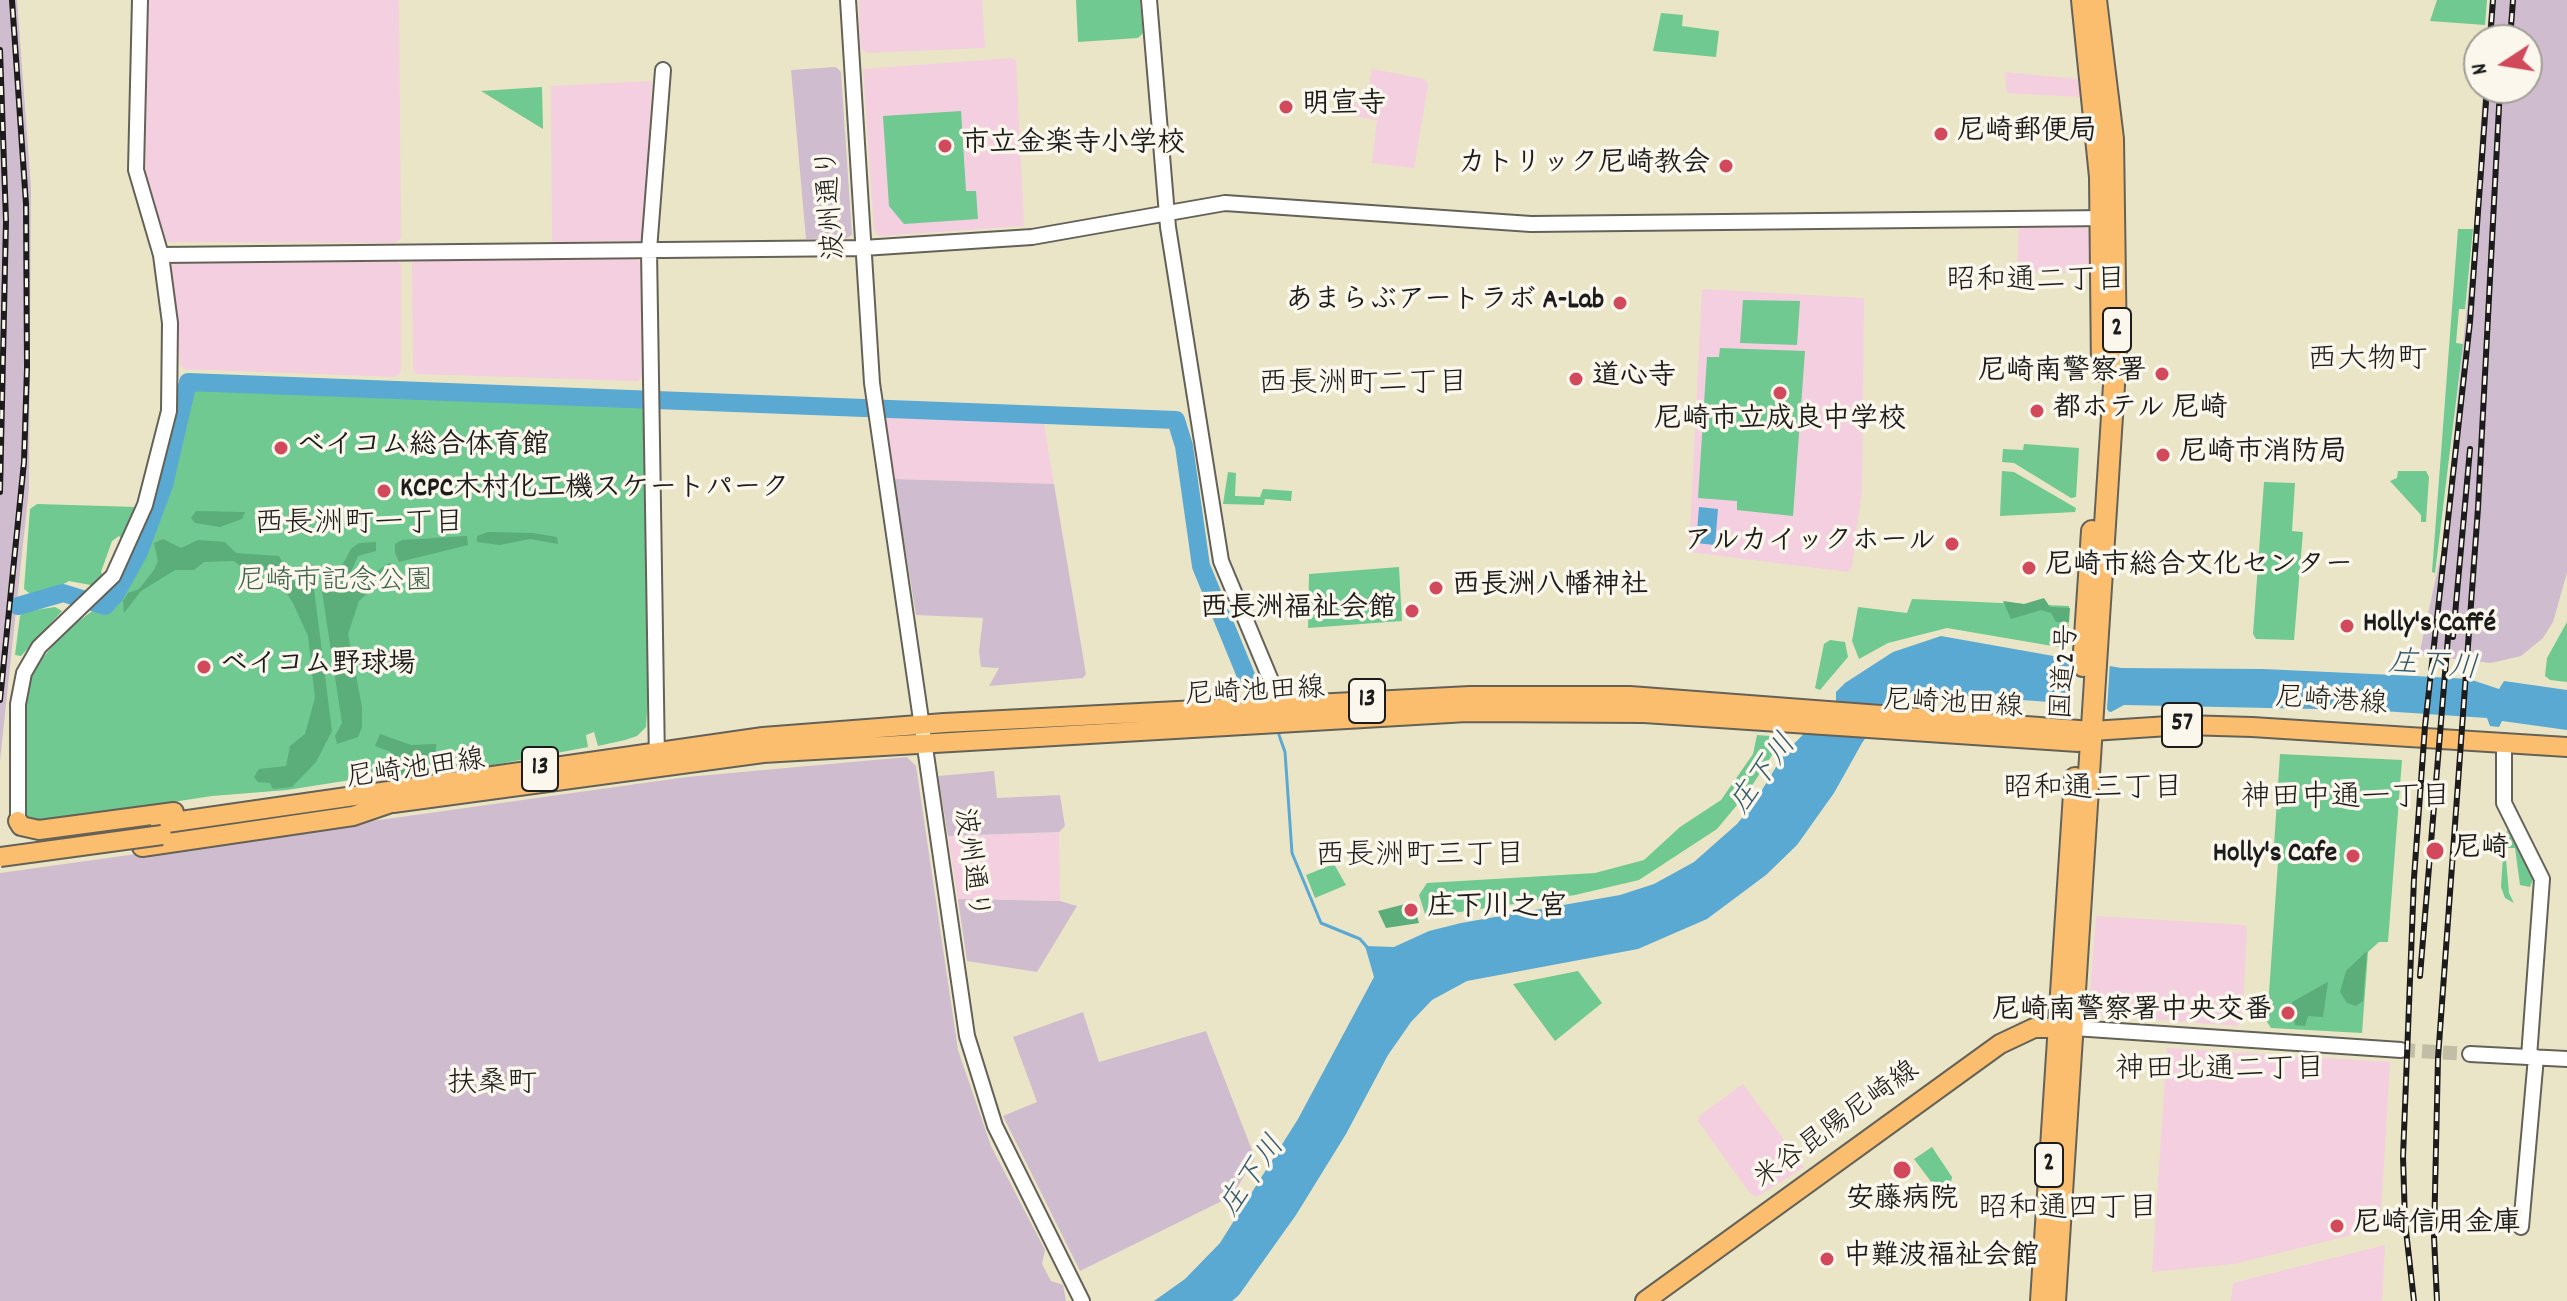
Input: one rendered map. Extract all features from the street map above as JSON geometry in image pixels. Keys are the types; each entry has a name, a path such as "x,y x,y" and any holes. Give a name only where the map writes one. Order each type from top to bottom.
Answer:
{"highway":[{"name":"国道2号","path":"2082,0 2108,218"},
{"name":"国道2号","path":"2055,1301 2067,1028 2090,659 2108,218 2110,111 2096,0"},
{"name":"国道2号","path":"2041,1301 2067,1028"}],"main road":[{"name":"尼崎池田線","path":"0,857 161,830 657,759 763,737 923,734 1284,712 1470,696 1589,695 1879,724 2084,727"},
{"name":"尼崎港線","path":"2084,727 2252,727 2504,746 2567,747"},
{"path":"18,821 31,830 365,788 392,797"},
{"path":"100,821 104,852 353,816 392,797"},
{"name":"尼崎池田線","path":"0,846 161,830"},
{"name":"米谷昆陽尼崎線","path":"1645,1301 2000,1044 2034,1028 2067,1028"}],"street":[{"path":"18,821 19,686 39,647 113,576 130,543 161,453 171,375 170,323 161,255 136,170 140,0"},
{"name":"波州通り","path":"848,0 875,409 971,1054 1002,1143 1082,1301"},
{"path":"1149,0 1166,212 1221,561 1284,712"},
{"path":"657,759 649,250 663,70"},
{"path":"161,255 863,248 1032,237 1229,203 1531,224 2108,218"},
{"path":"2504,746 2504,803 2542,879 2521,1227"},
{"path":"2067,1028 2401,1050"},
{"path":"2470,1054 2567,1059"}],"shaded area":[{"path":"0,0 17,0 31,187 29,488 0,761"},
{"path":"149,0 399,0 401,238 395,243 167,242 145,174"},
{"path":"859,0 982,0 985,48 867,53 860,48"},
{"path":"2490,0 2567,0 2567,573 2553,622 2543,638 2521,656 2491,663 2419,655 2443,545 2473,244 2482,104 2543,104 2543,24 2488,24"},
{"name":"市立金楽寺小学校","path":"1013,58 1016,61 1024,226 879,236 874,230 863,69"},
{"path":"836,67 841,72 852,235 847,238 806,239 791,70"},
{"path":"1372,69 1425,79 1428,85 1414,168 1372,163 1377,120 1342,114 1343,102 1366,103"},
{"path":"2005,72 2079,79 2081,97 2007,93"},
{"path":"652,81 643,236 640,241 552,242 551,86"},
{"path":"2019,227 2085,227 2089,231 2090,273 2017,273"},
{"path":"636,258 641,264 642,376 638,381 416,374 413,369 412,263 416,260"},
{"path":"396,260 401,265 401,371 396,377 184,369 180,364 171,267 175,262"},
{"name":"尼崎市立成良中学校","path":"1702,289 1864,298 1862,489 1852,567 1848,572 1689,552"},
{"path":"882,415 1043,419 1054,484 894,479"},
{"path":"894,479 1054,484 1086,674 1083,678 989,686 999,668 981,667 979,651 983,618 916,615"},
{"path":"907,757 916,766 958,1050 991,1146 1045,1250 1042,1264 1051,1281 1063,1285 1066,1301 0,1301 0,873 687,777"},
{"path":"994,771 997,798 1060,795 1065,826 1059,832 948,836 938,776"},
{"path":"1059,832 1060,901 958,899 948,836"},
{"path":"958,899 1060,901 1077,906 1037,972 967,961"},
{"path":"2096,916 2245,925 2242,1022 2237,1026 2096,1015 2089,1007"},
{"path":"1083,1012 1099,1062 1206,1031 1255,1158 1232,1196 1080,1271 1003,1116 1037,1102 1013,1037"},
{"path":"2167,1048 2390,1062 2380,1228 2234,1264 2152,1272"},
{"path":"1743,1084 1804,1167 1757,1197 1749,1192 1698,1121 1699,1116"},
{"path":"2385,1245 2382,1301 2231,1301 2233,1283"}],"green space":[{"path":"1076,0 1140,0 1143,33 1138,38 1078,42"},
{"path":"2437,0 2487,0 2485,24 2430,21"},
{"path":"1661,13 1683,15 1682,26 1719,31 1716,57 1653,51"},
{"path":"542,87 543,129 481,91"},
{"path":"961,111 966,191 976,191 978,219 904,224 889,206 883,116"},
{"path":"2458,229 2473,229 2465,309 2459,309 2456,343 2463,344 2435,573 2432,572"},
{"path":"1743,300 1800,301 1797,345 1740,343"},
{"path":"1720,348 1805,351 1793,516 1737,510 1737,501 1698,498 1707,357 1719,357"},
{"name":"尼崎市記念公園","path":"204,381 643,399 649,684 646,727 637,736 625,740 598,746 594,732 586,735 588,747 405,782 376,776 287,790 212,796 34,823 23,816 26,690 33,670 63,633 95,609 116,585 143,535 159,491 176,427 182,384"},
{"path":"2024,444 2079,448 2076,497 2071,498 2014,463 2002,462 2003,449 2023,450"},
{"path":"2002,471 2014,472 2076,508 2075,512 2000,516"},
{"path":"2398,471 2426,471 2429,477 2426,522 2421,522 2421,515 2390,481 2397,478"},
{"path":"1228,472 1236,473 1235,496 1260,497 1263,489 1292,491 1291,501 1265,499 1264,505 1223,504"},
{"path":"2264,482 2295,483 2292,531 2303,532 2294,640 2256,639 2253,634"},
{"path":"37,504 137,507 123,540 119,536 112,541 101,572 103,576 96,586 69,581 49,592 29,593 24,589 30,509"},
{"path":"196,511 245,512 242,519 220,527 195,523 191,518"},
{"path":"488,532 557,537 558,544 530,539 500,545 477,542 477,536"},
{"path":"467,536 468,545 399,562 395,553 395,544 402,540"},
{"path":"163,539 181,548 198,540 225,542 236,553 279,556 294,581 314,589 332,731 316,762 292,787 273,789 270,783 258,782 254,777 259,769 286,766 290,746 305,734 315,698 308,636 293,603 278,581 265,570 251,575 234,561 204,562 194,570 175,570 141,591 124,613 123,601 128,593 139,589 154,570 158,561 154,543"},
{"path":"376,542 376,551 358,556 349,576 372,575 389,563 396,567 359,601 348,634 362,707 362,727 358,737 337,744 335,736 342,723 321,585 339,571 351,549 359,543"},
{"path":"1399,567 1402,621 1308,628 1309,574"},
{"path":"2044,598 2050,607 2070,608 2069,622 2056,622 2051,613 2041,610 2011,619 2003,601 2024,604"},
{"path":"1912,599 2069,606 2068,644 2064,648 1947,628 1888,643 1859,659 1852,641 1858,607 1907,613"},
{"path":"55,607 62,611 21,656 15,655 23,612"},
{"path":"2567,622 2567,682 2550,680 2545,676 2547,658"},
{"path":"1830,640 1845,642 1848,657 1820,690 1815,688 1824,644"},
{"path":"380,734 411,745 436,744 436,752 425,764 426,772 442,771 443,775 403,780 382,776 383,770 391,767 391,752 375,746"},
{"path":"1757,735 1784,737 1747,793 1717,829 1639,880 1575,895 1426,917 1419,895 1427,883 1595,873 1644,860 1680,827 1721,800 1753,754"},
{"path":"2280,754 2402,760 2388,942 2379,942 2368,952 2362,1033 2271,1028 2267,1022 2278,862 2273,861"},
{"path":"2507,830 2534,877 2530,887 2520,885 2515,848 2505,848 2509,893 2514,903 2505,898 2501,887 2503,856"},
{"path":"1334,864 1346,885 1315,898 1306,875"},
{"path":"1413,902 1419,923 1386,928 1378,911"},
{"path":"2367,951 2363,1001 2356,1006 2347,1003 2340,992 2346,971"},
{"path":"1578,971 1602,1003 1555,1041 1513,984"},
{"path":"2328,982 2323,1017 2308,1016 2305,1026 2295,1025 2292,1002"},
{"path":"1932,1147 1952,1177 1951,1182 1938,1191 1914,1159"}],"water":[{"path":"1699,507 1718,509 1715,545 1696,543"},
{"path":"1941,636 2121,668 2263,669 2415,676 2469,679 2499,689 2504,681 2567,690 2567,730 2502,721 2499,727 2490,726 2487,718 2367,710 2124,705 2111,712 2062,703 1916,692 1901,695 1892,701 1862,743 1834,793 1797,845 1766,875 1707,919 1638,949 1467,981 1432,1000 1411,1022 1388,1055 1346,1134 1296,1215 1239,1295 1232,1301 1154,1301 1185,1279 1220,1243 1298,1119 1374,977 1365,946 1394,947 1429,931 1461,923 1620,895 1654,884 1694,862 1737,824 1754,803 1784,754 1836,701 1836,692 1845,683 1893,652"}],"pier":[{"path":"2071,657 2110,662 2107,709 2112,716 2063,708 2065,696 2068,696"}],"waterway":[{"path":"18,606 63,593 105,606 115,595 139,552 164,485 188,382 1176,420 1184,446 1201,566 1249,683 1257,693"},
{"path":"1279,735 1285,752 1292,853 1321,923 1360,939 1367,947"}],"tunnel":[{"path":"2401,1050 2470,1054"}],"railway":[{"path":"0,700 24,462 27,368 26,204 12,0"},
{"path":"2491,24 2493,0"},
{"path":"2511,24 2513,0"},
{"path":"0,50 6,221 0,492"},
{"path":"2414,1301 2405,1222 2403,1157 2414,878 2425,726 2470,322 2486,104"},
{"path":"2437,1301 2434,1237 2438,1058 2478,508 2499,104"},
{"path":"2453,637 2470,449"},
{"path":"2420,976 2449,625"}],"place":[{"name":"明宣寺","path":"1286,107"},
{"name":"尼崎郵便局","path":"1941,134"},
{"name":"市立金楽寺小学校","path":"945,146"},
{"name":"カトリック尼崎教会","path":"1726,166"},
{"name":"あまらぶアートラボ A-Lab","path":"1620,303"},
{"name":"尼崎南警察署","path":"2162,374"},
{"name":"道心寺","path":"1576,379"},
{"name":"尼崎市立成良中学校","path":"1780,393"},
{"name":"都ホテル 尼崎","path":"2037,411"},
{"name":"ベイコム総合体育館","path":"281,448"},
{"name":"尼崎市消防局","path":"2163,455"},
{"name":"KCPC木村化工機スケートパーク","path":"384,491"},
{"name":"アルカイックホール","path":"1952,544"},
{"name":"尼崎市総合文化センター","path":"2029,568"},
{"name":"西長洲八幡神社","path":"1436,588"},
{"name":"西長洲福祉会館","path":"1412,611"},
{"name":"Holly's Caffé","path":"2347,626"},
{"name":"ベイコム野球場","path":"204,667"},
{"name":"尼崎","path":"2435,851"},
{"name":"Holly's Cafe","path":"2353,856"},
{"name":"庄下川之宮","path":"1411,910"},
{"name":"尼崎南警察署中央交番","path":"2288,1013"},
{"name":"安藤病院","path":"1902,1170"},
{"name":"尼崎信用金庫","path":"2337,1226"},
{"name":"中難波福祉会館","path":"1827,1259"}],"district":[{"name":"昭和通二丁目","path":"2036,284"},
{"name":"西大物町","path":"2367,363"},
{"name":"西長洲町二丁目","path":"1363,387"},
{"name":"西長洲町一丁目","path":"359,527"},
{"name":"昭和通三丁目","path":"2093,792"},
{"name":"神田中通一丁目","path":"2346,801"},
{"name":"西長洲町三丁目","path":"1420,859"},
{"name":"神田北通二丁目","path":"2220,1073"},
{"name":"扶桑町","path":"492,1087"},
{"name":"昭和通四丁目","path":"2068,1212"}],"water label":[{"name":"庄下川","path":"2433,669"},
{"name":"庄下川","path":"1766,776"},
{"name":"庄下川","path":"1255,1178"}]}
